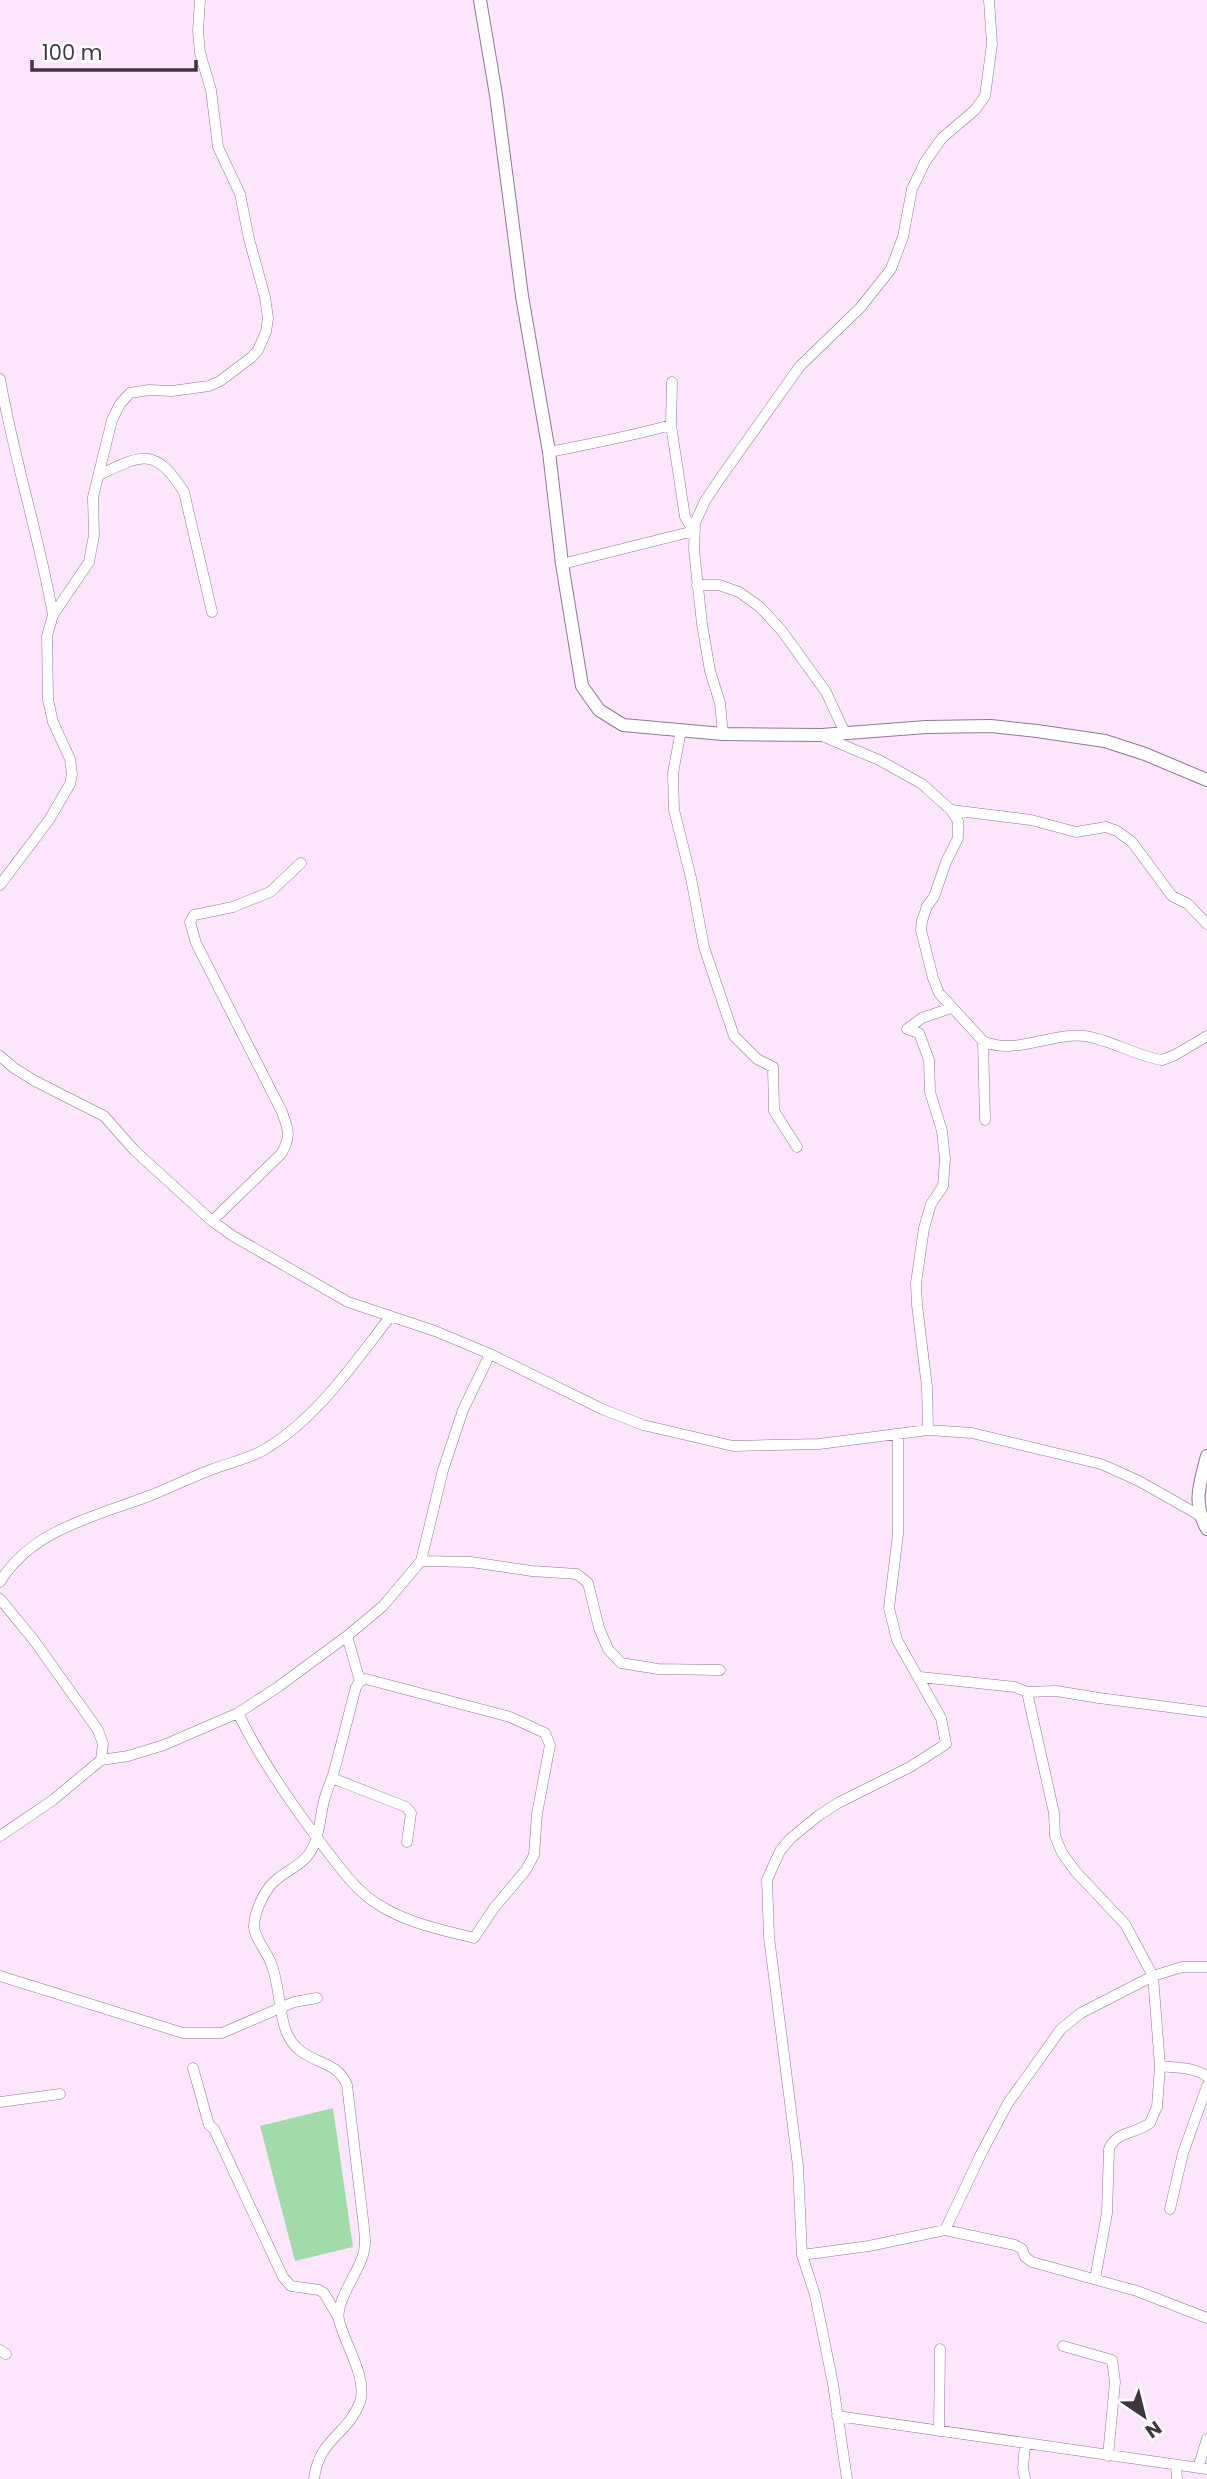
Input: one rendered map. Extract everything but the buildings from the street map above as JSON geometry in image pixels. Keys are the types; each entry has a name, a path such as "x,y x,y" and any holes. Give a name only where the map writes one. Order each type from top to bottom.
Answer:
{"street":[{"path":"0,885 49,820 70,784 70,759 52,722 48,700 47,636 53,615 89,562 94,535 93,497 112,420 125,397 137,391 172,391 209,386 220,381 252,357 266,332 268,318 265,297 240,194 218,146 211,90 200,53 200,0"},
{"path":"480,0 582,686 599,710 623,725 723,734 822,735 978,726 1037,731 1105,741 1145,754 1207,780"},
{"path":"723,734 723,720 710,671 697,585 694,531 705,501 800,366 860,309 891,269 903,237 912,189 925,162 942,138 975,110 985,96 992,44 989,0"},
{"path":"0,379 21,482 44,563 53,615"},
{"path":"672,382 671,425 685,517 694,531"},
{"path":"549,452 636,435 671,425"},
{"path":"99,475 142,458 153,458 164,465 174,477 184,492 212,612"},
{"path":"562,564 694,531"},
{"path":"697,585 719,585 739,592 760,607 782,631 826,692 845,733"},
{"path":"681,730 673,773 674,810 704,947 734,1035 757,1059 773,1067 774,1111 797,1147"},
{"path":"822,735 901,771 922,784 951,810 958,821 958,838 925,913 922,930 939,993 982,1041 993,1044 1036,1043 1065,1036 1085,1036 1163,1060 1207,1036"},
{"path":"951,810 1031,820 1076,832 1106,827 1117,831 1132,842 1170,895 1188,904 1207,924"},
{"path":"212,1220 281,1154 289,1142 289,1130 196,943 190,922 194,915 233,907 270,892 301,863"},
{"path":"928,1430 927,1387 916,1283 924,1228 931,1204 943,1186 945,1159 942,1131 930,1092 929,1060 919,1033 908,1029 922,1018 951,1008"},
{"path":"982,1041 985,1120"},
{"path":"0,1056 35,1081 104,1116 135,1151 233,1236 348,1302 435,1331 490,1354 602,1409 643,1425 733,1446 819,1444 928,1430 972,1433 1101,1464 1139,1480 1199,1515"},
{"path":"0,1582 11,1566 25,1554 74,1522 266,1450 310,1415 330,1394 390,1317"},
{"path":"0,1836 53,1800 101,1760 128,1756 164,1745 238,1713 278,1687 383,1606 421,1561 463,1410 490,1354"},
{"path":"847,2479 815,2295 802,2255 798,2166 769,1937 767,1880 780,1852 790,1839 818,1816 910,1767 946,1744 941,1718 897,1640 889,1608 898,1534 898,1435"},
{"path":"1207,1456 1197,1496 1199,1515 1207,1529"},
{"path":"421,1561 471,1562 577,1574 584,1577 588,1583 598,1628 608,1649 621,1663 658,1669 720,1670"},
{"path":"0,1599 33,1639 99,1730 103,1744 101,1760"},
{"path":"347,1636 360,1681"},
{"path":"920,1677 1007,1686 1027,1692 1056,1691 1207,1712"},
{"path":"238,1713 252,1742 317,1838 355,1885 378,1905 403,1917 474,1938 494,1908 526,1870 534,1855 537,1814 550,1745 545,1733 492,1712 366,1679 360,1681 324,1799 317,1838 305,1861 272,1884 258,1908 254,1930 267,1951 275,1973 286,2032 301,2054 337,2070 347,2085 366,2244 341,2304 338,2318"},
{"path":"1027,1692 1054,1813 1055,1836 1062,1853 1076,1872 1125,1924 1153,1976 1160,2066 1154,2117 1144,2127 1112,2141 1109,2149 1107,2213 1096,2278"},
{"path":"332,1778 407,1807 411,1813 407,1842"},
{"path":"946,2230 1008,2103 1061,2029 1081,2013 1153,1976 1182,1968 1207,1967"},
{"path":"0,1976 183,2033 197,2035 222,2034 282,2007 317,1998"},
{"path":"1160,2066 1198,2071 1207,2077"},
{"path":"193,2068 209,2125 214,2129 234,2170 283,2277 291,2286 324,2293 338,2318 358,2371 361,2399 352,2418 322,2451 317,2460 314,2479"},
{"path":"1170,2209 1183,2153 1204,2102 1207,2086"},
{"path":"0,2102 60,2094"},
{"path":"802,2255 869,2246 946,2230 1015,2245 1022,2249 1025,2257 1032,2262 1096,2278 1207,2318"},
{"path":"1063,2346 1112,2360 1115,2382 1108,2456"},
{"path":"939,2431 940,2349"},
{"path":"837,2416 1203,2469 1207,2439"},
{"path":"1025,2444 1025,2479"},
{"path":"1176,2465 1177,2479"}],"green space":[{"path":"333,2108 353,2247 295,2261 260,2126"}]}
